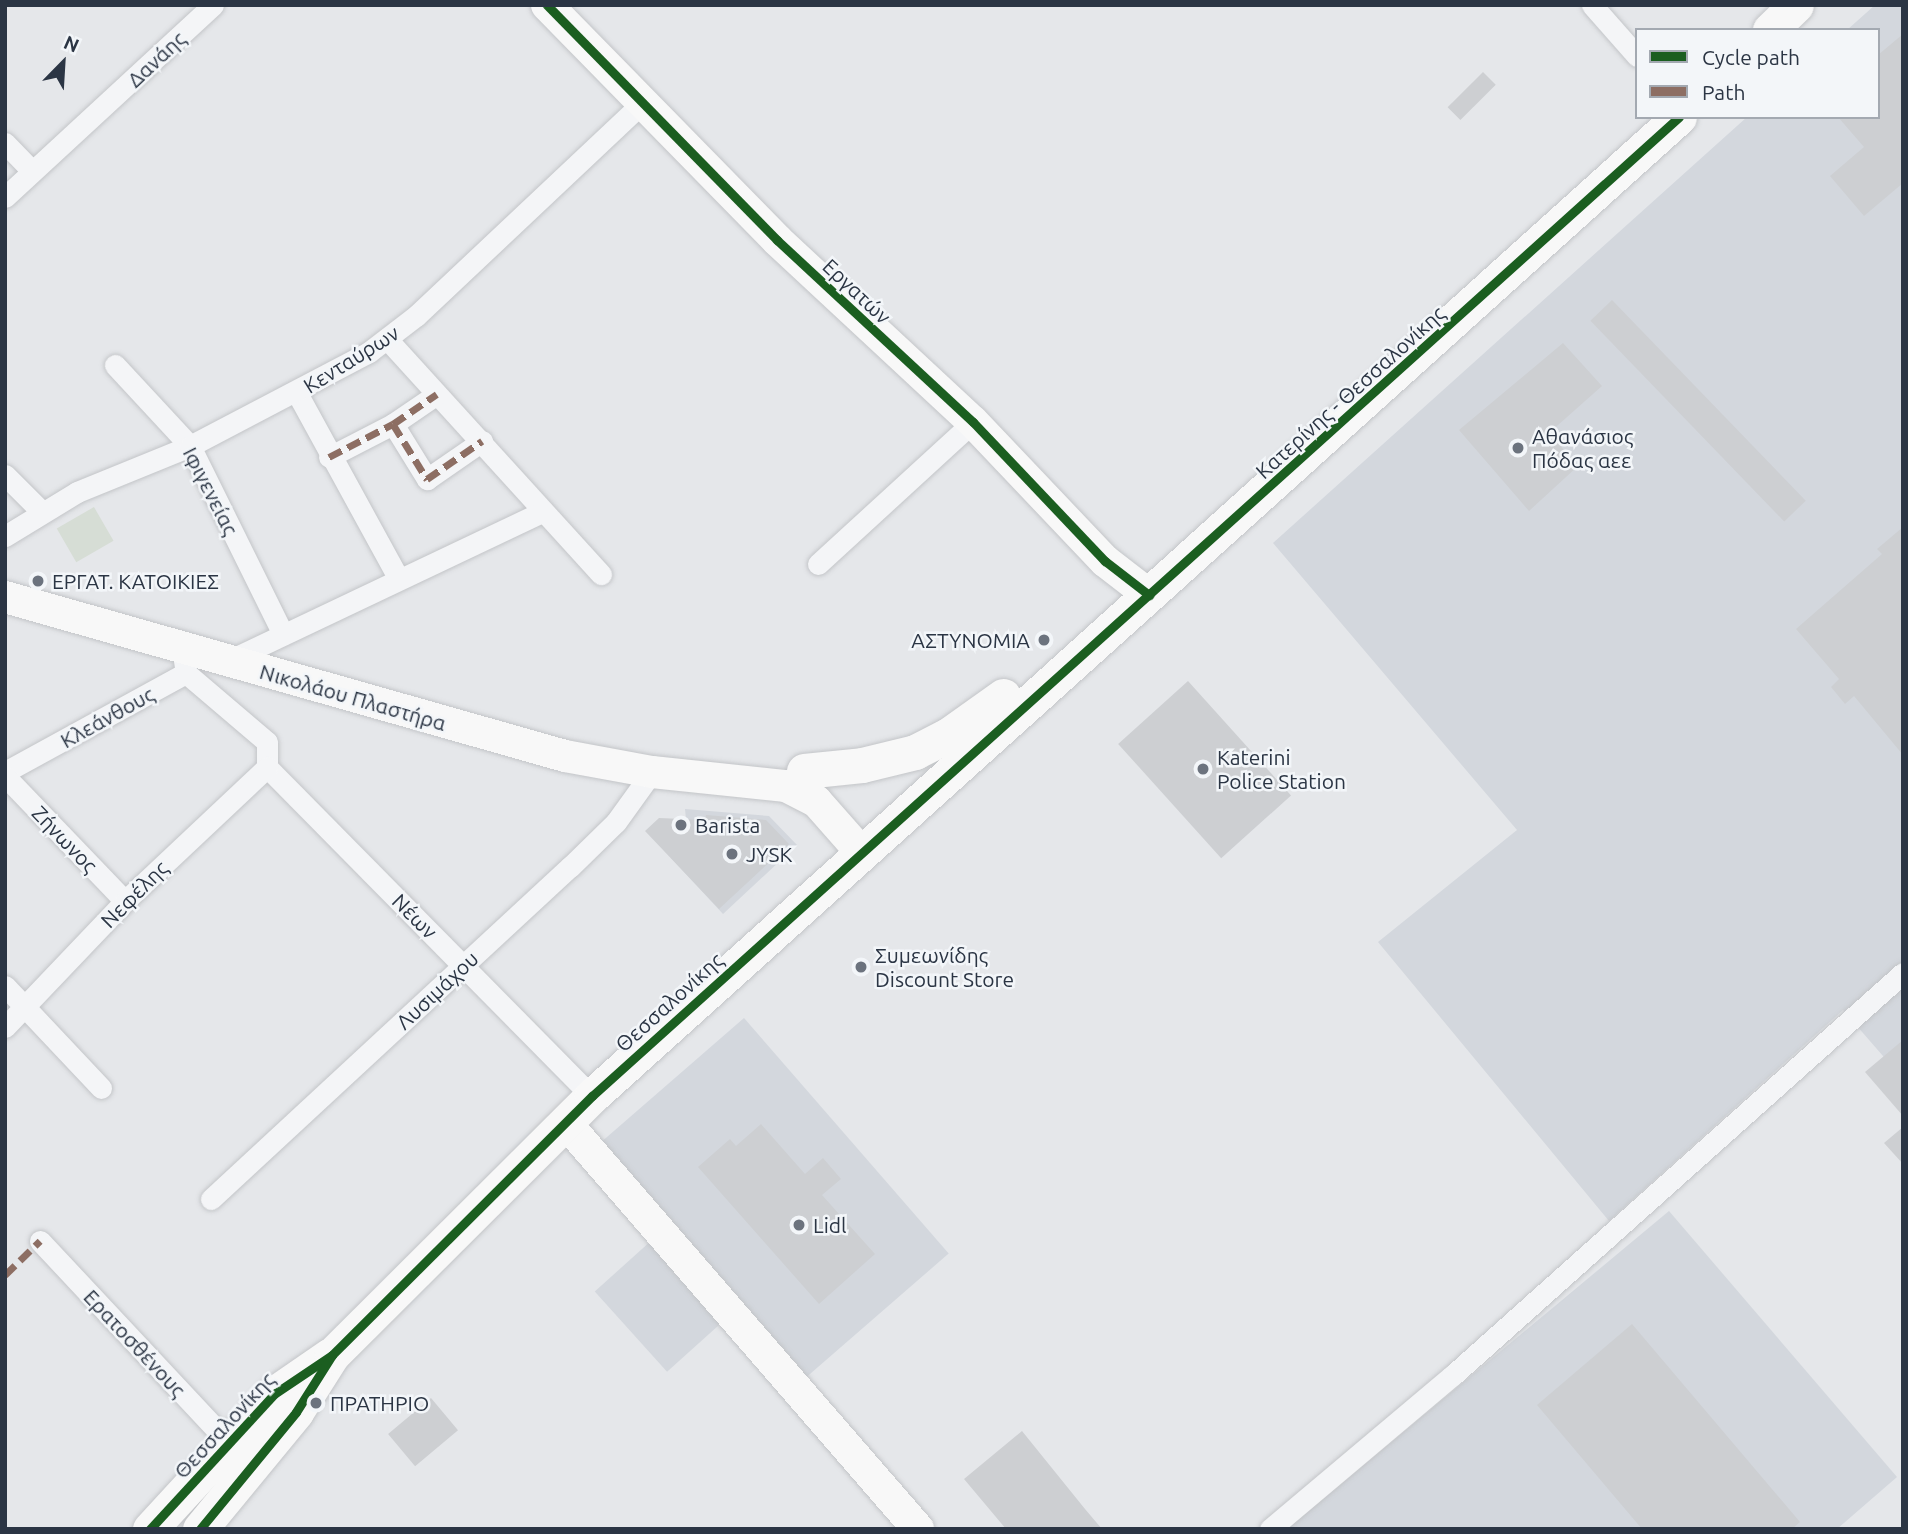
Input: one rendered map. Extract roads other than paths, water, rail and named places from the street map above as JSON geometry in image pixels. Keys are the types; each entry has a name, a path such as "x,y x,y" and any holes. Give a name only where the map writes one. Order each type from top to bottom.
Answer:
{"main road":[{"path":"1772,28 1796,5"},
{"name":"Κατερίνης - Θεσσαλονίκης","path":"1041,688 1149,595 1677,119"},
{"path":"804,771 862,765 915,752 947,736 1000,697 1041,688"},
{"name":"Θεσσαλονίκης","path":"150,1529 281,1388 332,1355 592,1096 1041,688"},
{"name":"Θεσσαλονίκης","path":"200,1529 296,1412 332,1355"}],"street":[{"name":"Δανάης","path":"5,197 214,5"},
{"name":"Εργατών","path":"547,5 777,240 973,422 1105,561 1149,595"},
{"path":"1592,5 1635,54"},
{"name":"Κενταύρων","path":"5,536 42,512 119,472 190,446 297,393 387,339 643,102"},
{"path":"5,143 32,172"},
{"path":"387,339 601,574"},
{"name":"Ιφιγενείας","path":"115,365 190,446 283,634"},
{"path":"297,393 329,457 398,579"},
{"path":"329,457 393,424 437,394"},
{"path":"818,564 973,422"},
{"path":"393,424 427,479 482,441"},
{"path":"5,475 42,512"},
{"path":"228,661 542,512"},
{"name":"Νικολάου Πλαστήρα","path":"5,597 184,660 228,661 528,746 652,772 776,784 810,796 869,845"},
{"path":"184,660 267,742 267,767"},
{"name":"Κλεάνθους","path":"5,774 184,660"},
{"name":"Νεφέλης","path":"5,1027 125,901 267,767"},
{"name":"Νέων","path":"267,767 592,1096"},
{"path":"804,771 825,782 869,845"},
{"name":"Νικολάου Πλαστήρα","path":"706,776 804,771"},
{"name":"Λυσιμάχου","path":"211,1199 616,822 652,772"},
{"name":"Ζήνωνος","path":"5,774 125,901"},
{"path":"1270,1529 1453,1375 1903,973"},
{"path":"5,986 101,1087"},
{"path":"565,1122 918,1529"},
{"name":"Ερατοσθένους","path":"40,1241 230,1444"}],"place":[{"name":"Αθανάσιος Πόδας αεε","path":"1518,448"},
{"name":"ΕΡΓΑΤ. ΚΑΤΟΙΚΙΕΣ","path":"38,581"},
{"name":"ΑΣΤΥΝΟΜΙΑ","path":"1044,640"},
{"name":"Katerini Police Station","path":"1203,769"},
{"name":"Barista","path":"681,825"},
{"name":"JYSK","path":"732,854"},
{"name":"Συμεωνίδης Discount Store","path":"861,967"},
{"name":"Lidl","path":"799,1225"},
{"name":"ΠΡΑΤΗΡΙΟ","path":"316,1403"}]}
